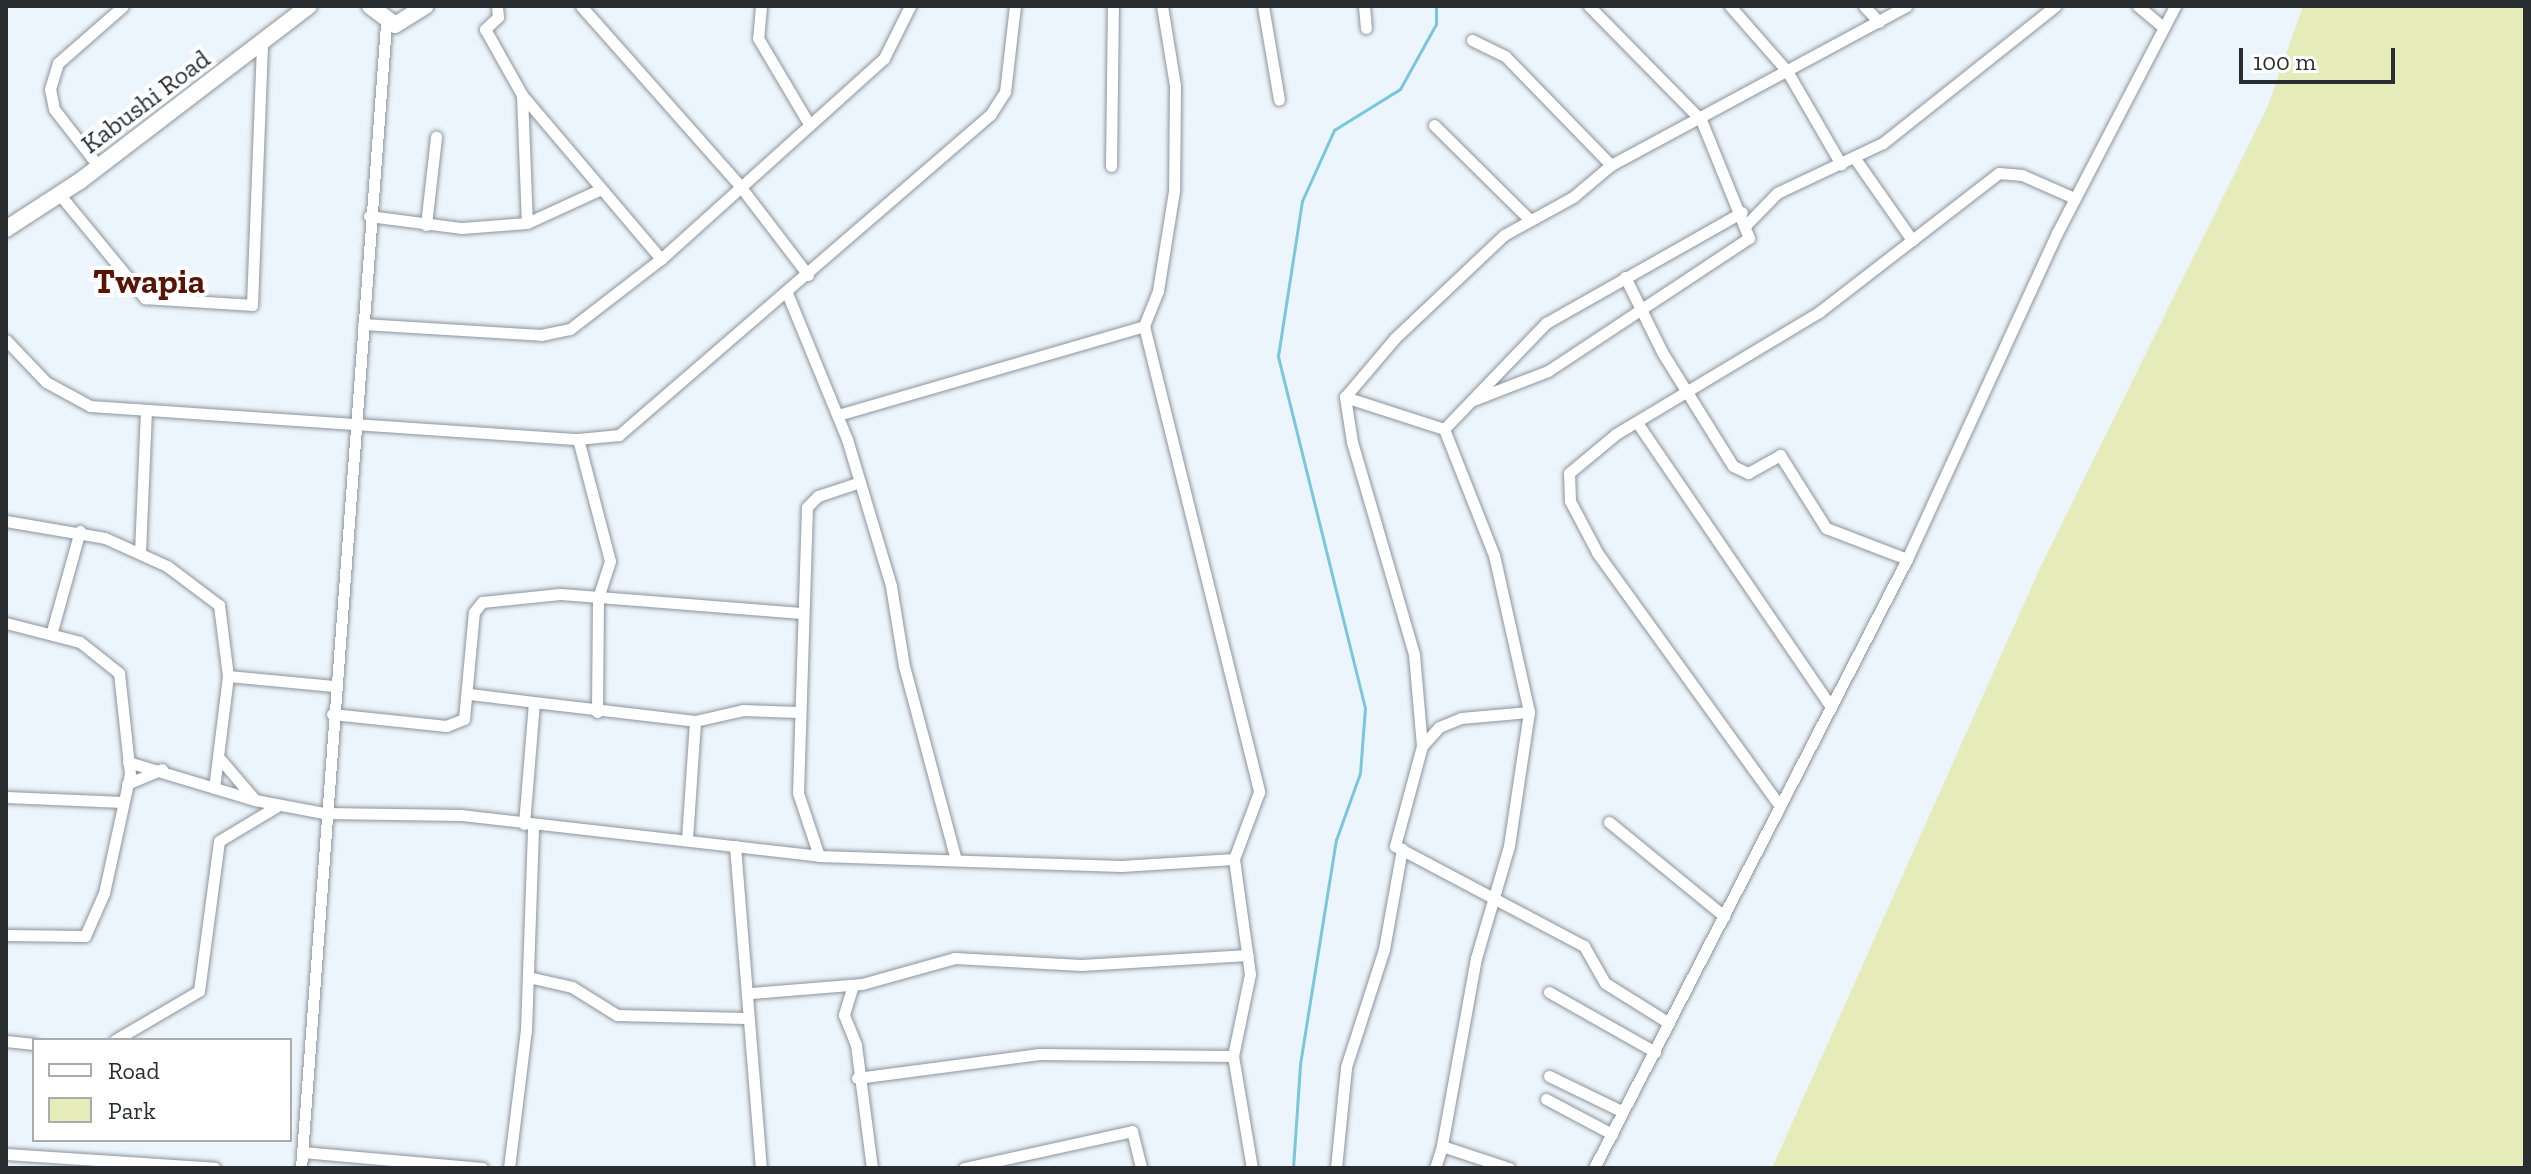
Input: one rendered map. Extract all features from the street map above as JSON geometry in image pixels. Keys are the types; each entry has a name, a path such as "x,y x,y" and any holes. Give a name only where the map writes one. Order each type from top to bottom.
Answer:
{"main road":[{"name":"Kabushi Road","path":"6,229 99,167 309,6"},
{"path":"370,6 386,24 404,23 426,6"}],"street":[{"path":"99,167 54,109 50,89 58,63 123,6"},
{"path":"497,6 498,17 485,29 522,95 661,259"},
{"path":"581,6 740,186 808,275"},
{"path":"761,6 758,38 809,124"},
{"path":"363,324 541,335 582,321 661,259 884,58 905,26 910,6"},
{"path":"6,340 68,399 146,411 578,439 607,438 639,421 990,115 1005,92 1015,6"},
{"path":"1111,166 1113,6"},
{"path":"1162,6 1175,85 1174,191 1158,291 1144,326 1259,792 1234,859 1248,955 1233,1056 1252,1168"},
{"path":"1263,6 1279,100"},
{"path":"1364,6 1366,28"},
{"path":"1473,400 1548,371 1639,309 1745,244 1744,218 1701,120 1589,6"},
{"path":"1730,6 1787,71 1841,164"},
{"path":"1864,6 1879,22"},
{"path":"1669,1023 1605,983 1584,946 1395,846 1422,746 1414,654 1352,442 1345,397 1395,338 1528,218 1573,197 1611,165 1701,120 1906,6"},
{"path":"1444,429 1473,400 1503,362 1546,323 1625,277 1744,218 1777,193 1856,160 2055,6"},
{"path":"2138,6 2163,27"},
{"path":"1594,1168 1724,916 1777,802 1907,559 2074,198 2175,6"},
{"path":"301,1168 324,813 358,425 369,216 386,24"},
{"path":"1472,40 1505,56 1611,165"},
{"path":"60,195 145,298 252,305 262,44"},
{"path":"522,95 527,223"},
{"path":"1434,125 1528,218"},
{"path":"426,225 436,137"},
{"path":"1856,160 1912,240"},
{"path":"1777,802 1613,575 1570,501 1567,481 1576,464 1688,392 1785,335 1999,173 2022,175 2074,198"},
{"path":"369,216 426,225 527,223 601,189"},
{"path":"1625,277 1639,309 1739,471 1780,455 1826,528 1907,559"},
{"path":"787,293 838,415 860,482 956,860"},
{"path":"838,415 1144,326"},
{"path":"1345,397 1444,429"},
{"path":"140,553 146,411"},
{"path":"1638,424 1828,703"},
{"path":"1435,1168 1492,898 1509,846 1529,712 1494,555 1444,429"},
{"path":"578,439 610,561 598,597 597,712"},
{"path":"819,856 801,815 797,712 807,507 818,496 860,482"},
{"path":"6,521 80,531 140,553 219,605 228,676 221,760 214,788"},
{"path":"52,631 80,531"},
{"path":"332,714 455,726 468,713 474,612 482,602 598,597 802,613"},
{"path":"6,623 52,631 106,658 119,673 128,762 127,784 104,893 85,936 6,935"},
{"path":"228,676 334,686"},
{"path":"470,694 597,712 695,721 743,710 797,712"},
{"path":"509,1168 528,977 528,824 534,702"},
{"path":"1422,746 1439,727 1461,718 1529,712"},
{"path":"687,839 695,721"},
{"path":"221,760 255,800"},
{"path":"128,762 162,769 255,800 324,813 461,815 819,856 1121,866 1234,859"},
{"path":"127,784 162,769"},
{"path":"6,797 123,802"},
{"path":"118,1038 199,991 219,841 279,805"},
{"path":"1609,822 1724,916"},
{"path":"735,846 751,993 745,1018 761,1168"},
{"path":"1336,1168 1346,1067 1384,949 1402,849"},
{"path":"751,993 853,985 955,958 1081,965 1248,955"},
{"path":"528,977 572,987 617,1015 745,1018"},
{"path":"853,985 844,1015 856,1045 857,1078 872,1168"},
{"path":"1549,992 1655,1052"},
{"path":"6,1041 32,1044"},
{"path":"857,1078 1039,1054 1233,1056"},
{"path":"1549,1076 1623,1112"},
{"path":"1546,1099 1612,1134"},
{"path":"964,1168 1132,1131 1141,1168"},
{"path":"1442,1146 1509,1168"},
{"path":"302,1152 482,1168"},
{"path":"6,1154 78,1164 215,1168"}],"green space":[{"path":"2303,6 2525,6 2525,1168 1772,1168 2039,570 2267,108"}],"waterway":[{"path":"1293,1168 1300,1064 1336,840 1360,773 1365,708 1278,356 1302,201 1334,130 1400,89 1436,24 1436,6"}],"district":[{"name":"Twapia","path":"149,282"}]}
